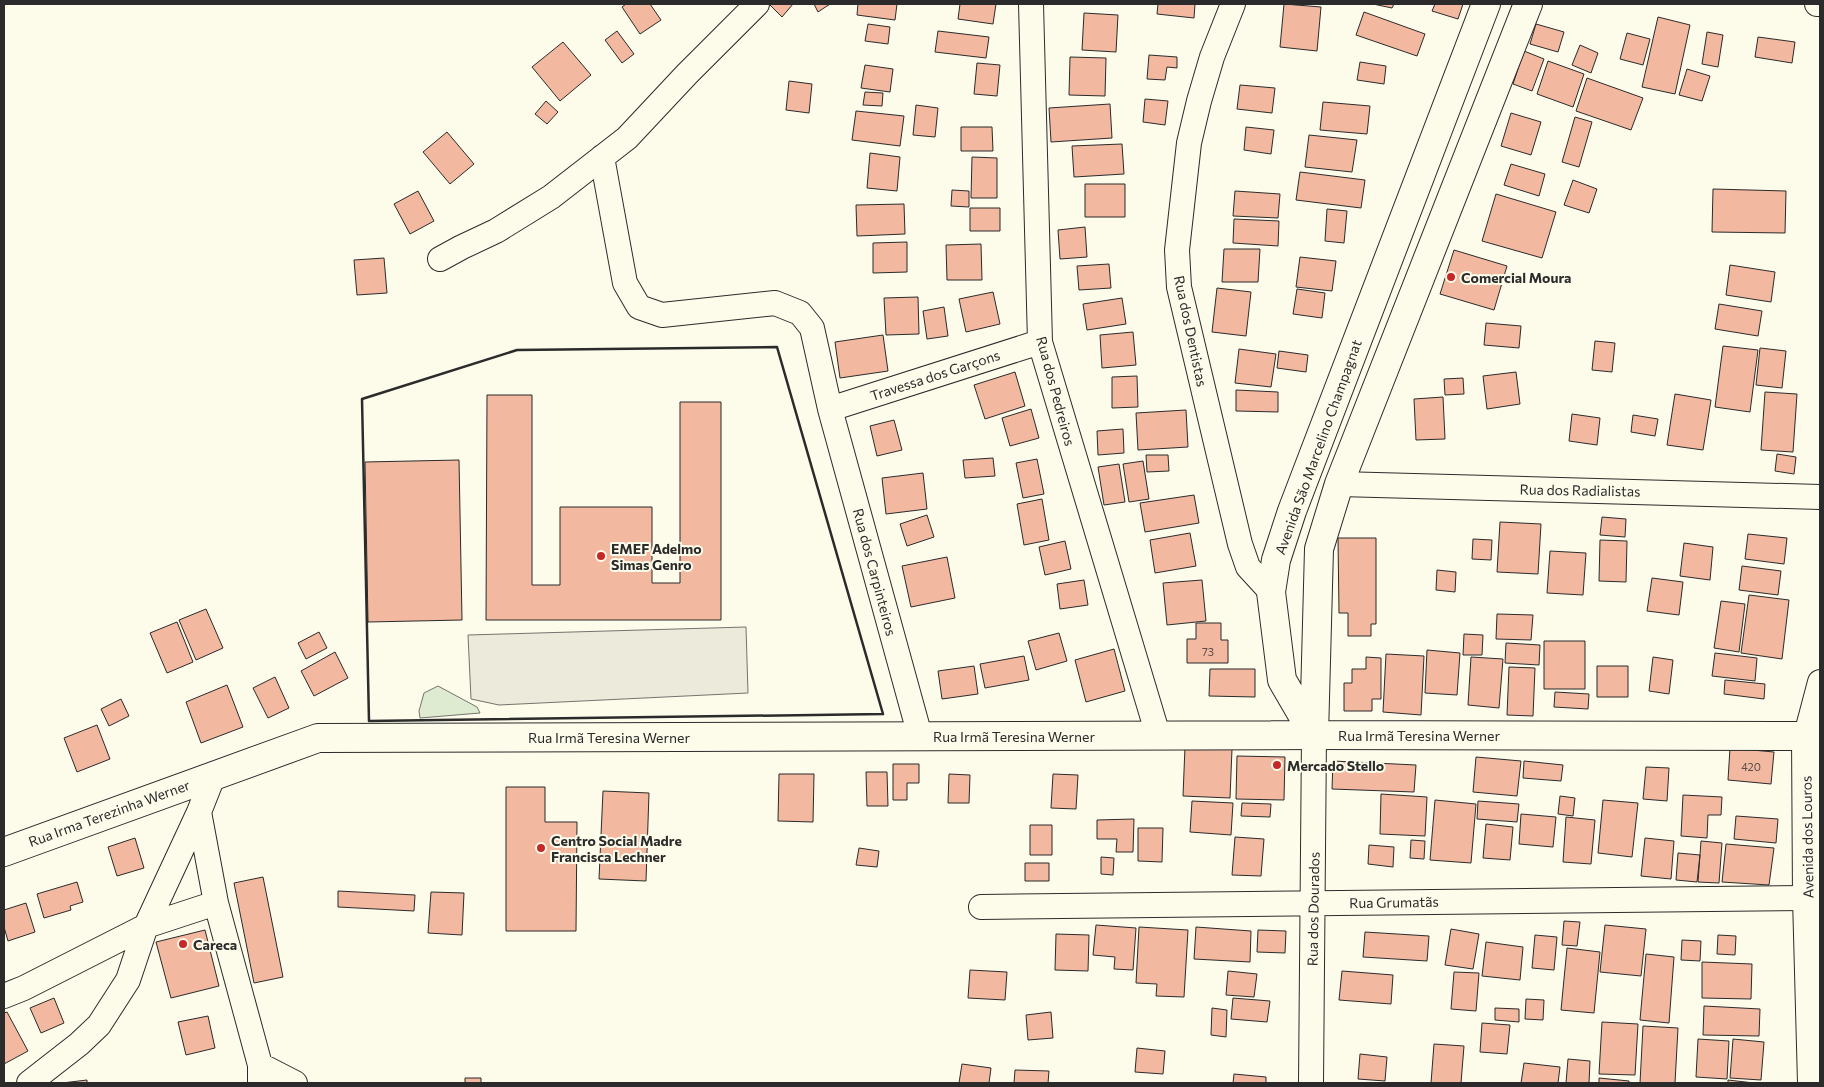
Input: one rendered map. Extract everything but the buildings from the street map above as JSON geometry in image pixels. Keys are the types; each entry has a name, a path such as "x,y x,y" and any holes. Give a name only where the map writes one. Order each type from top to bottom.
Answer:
{"street":[{"path":"440,260 496,231 551,197 627,138 757,4"},
{"name":"Rua dos Pedreiros","path":"1031,4 1040,342 1158,735"},
{"name":"Rua dos Dentistas","path":"1233,4 1212,57 1189,143 1177,250 1179,288 1240,544 1248,567 1271,592"},
{"name":"Avenida São Marcelino Champagnat","path":"1314,735 1282,680 1271,592 1276,560 1292,511 1486,4"},
{"path":"1314,735 1319,549 1339,484 1528,4"},
{"name":"Rua dos Carpinteiros","path":"602,157 625,283 639,307 662,315 775,303 800,313 812,328 830,409 920,736"},
{"name":"Travessa dos Garçons","path":"830,409 1040,342"},
{"name":"Rua dos Radialistas","path":"1339,484 1820,497"},
{"name":"Avenida dos Louros","path":"1812,1083 1807,898 1813,736 1820,682"},
{"name":"Rua Irmã Teresina Werner","path":"214,774 318,738 1158,735 1813,736"},
{"name":"Rua dos Dourados","path":"1311,1083 1314,735"},
{"path":"29,1083 79,1044 99,1025 128,980 146,926 214,774"},
{"name":"Rua Irma Terezinha Werner","path":"4,852 214,774"},
{"path":"198,812 216,903 260,1074 295,1083"},
{"name":"Rua Grumatãs","path":"981,907 1807,898"},
{"path":"4,996 24,988 146,926 216,903"}],"green space":[{"path":"438,686 477,707 480,713 420,718 419,711 424,693"}],"shaded area":[{"path":"746,627 748,693 499,705 471,699 468,635"}],"wall":[{"path":"777,347 883,714 369,721 362,399 517,350 777,347"}],"place":[{"name":"Comercial Moura","path":"1451,277"},
{"name":"EMEF Adelmo Simas Genro","path":"601,556"},
{"name":"Mercado Stello","path":"1277,765"},
{"name":"Centro Social Madre Francisca Lechner","path":"541,848"},
{"name":"Careca","path":"183,944"}]}
